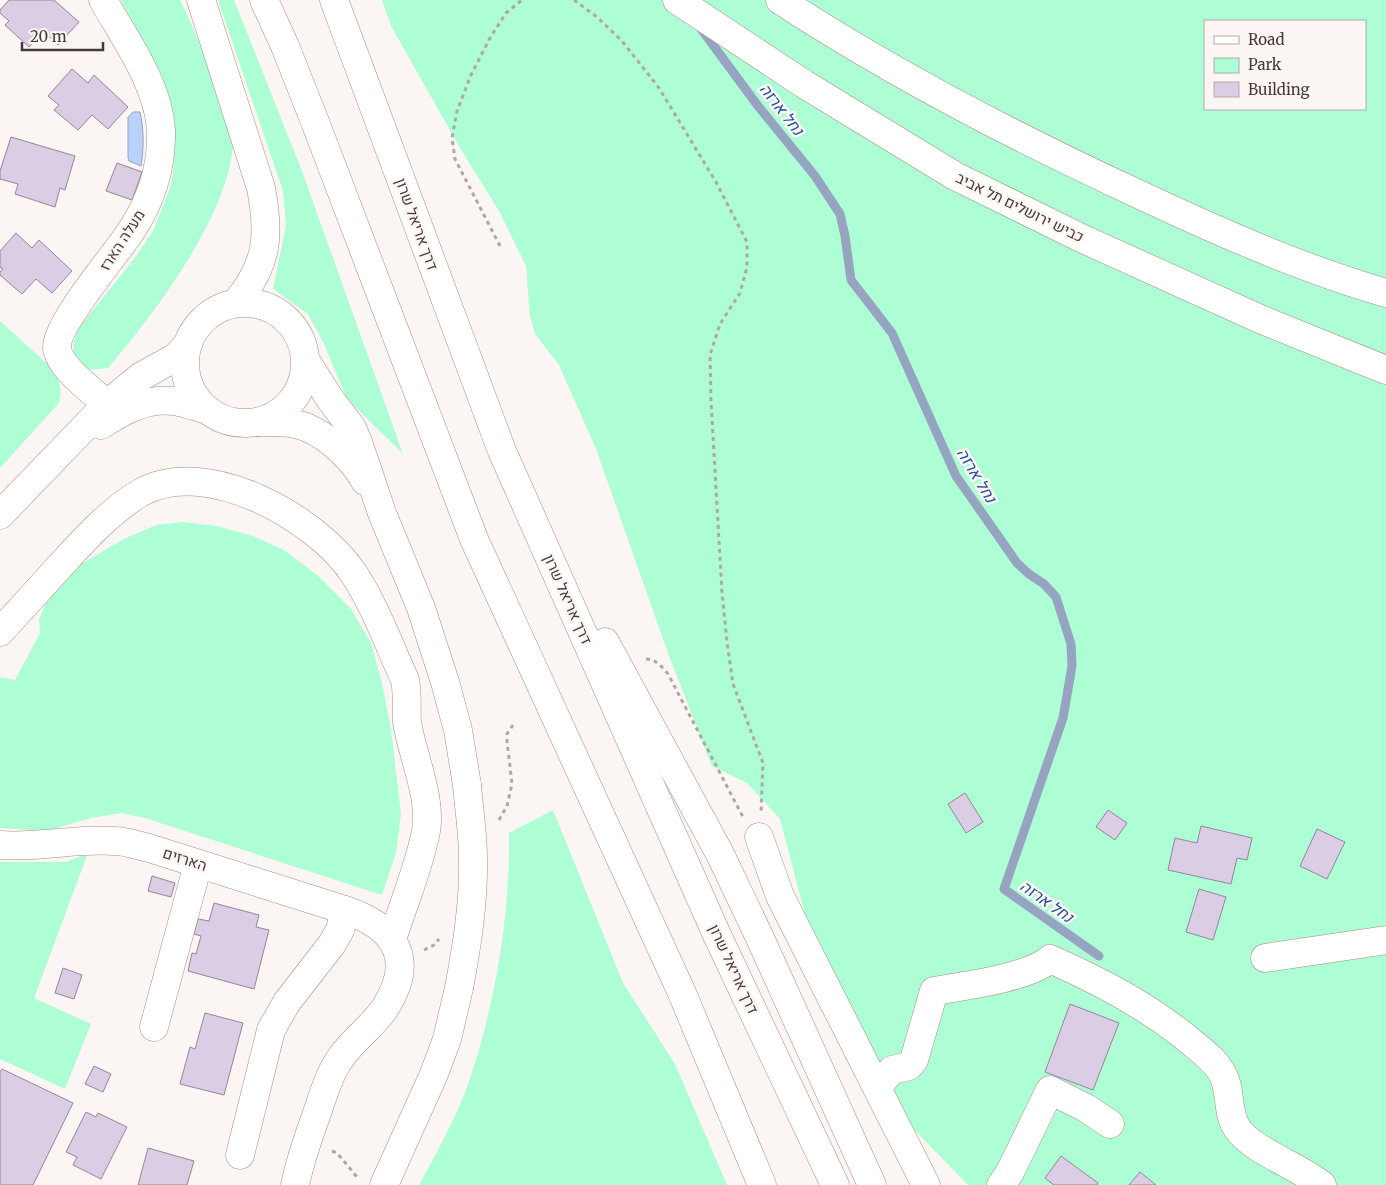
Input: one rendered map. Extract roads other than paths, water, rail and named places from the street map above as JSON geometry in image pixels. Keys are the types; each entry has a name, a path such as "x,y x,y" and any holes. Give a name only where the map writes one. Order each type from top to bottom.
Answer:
{"main road":[{"name":"מעלה הארז","path":"103,0 148,81 159,112 161,145 156,178 142,213 65,322 57,341 57,350 67,368 107,404"},
{"path":"201,0 261,188 266,214 266,236 262,258 252,282 236,303"},
{"path":"264,0 285,46 321,136 474,539 682,993 762,1185"},
{"name":"דרך אריאל שרון","path":"334,0 500,446 717,935 835,1185"},
{"name":"כביש ירושלים תל אביב","path":"677,0 812,89 955,176 1117,254 1260,319 1386,370"},
{"path":"780,0 929,89 1062,159 1200,223 1343,281 1386,293"},
{"path":"207,410 189,385 185,371 185,355 196,327 207,316 220,308 236,303 253,303 266,306 284,316 296,329 303,344 306,361 304,378 298,394 287,407 273,417 257,422"},
{"path":"2,509 107,404 140,377 176,357 188,344"},
{"path":"306,361 330,399 352,428 382,513 421,608 458,730 467,785 473,858 471,912 466,953 446,1039 434,1074 371,1182"},
{"path":"63,448 131,407 150,402 173,401 207,410 222,419 239,423 283,423 307,427 339,449 363,477 382,513"},
{"path":"500,446 720,854 872,1185"},
{"path":"0,632 86,538 113,512 140,493 157,486 193,482 244,492 269,502 301,522 341,556 365,592 405,680 408,723 425,800 426,829 412,880 392,940 400,960 397,985 384,1009 342,1056 324,1094 308,1140 296,1185"},
{"path":"759,837 780,896 878,1086 926,1185"},
{"name":"הארזים","path":"0,845 22,847 77,842 117,841 149,848 355,913 384,931 392,940"},
{"path":"154,1027 198,864"},
{"path":"240,1155 271,1030 286,1002 355,913"},
{"path":"1265,958 1386,940"},
{"path":"878,1086 892,1070 909,1066 914,1060 934,991 1020,973 1042,966 1050,959 1094,978 1159,1017 1208,1056 1222,1073 1226,1084 1231,1116 1237,1129 1251,1142 1322,1185"},
{"path":"1002,1185 1050,1090 1086,1108 1110,1124"}],"water":[{"path":"133,112 140,112 143,139 141,166 129,161 128,158 128,117"}],"waterway":[{"name":"נחל ארזה","path":"699,26 758,106 815,176 840,214 851,280 892,333 956,476 1017,563 1044,584 1056,597 1071,644 1072,666 1063,718 1004,889 1099,956"}]}
